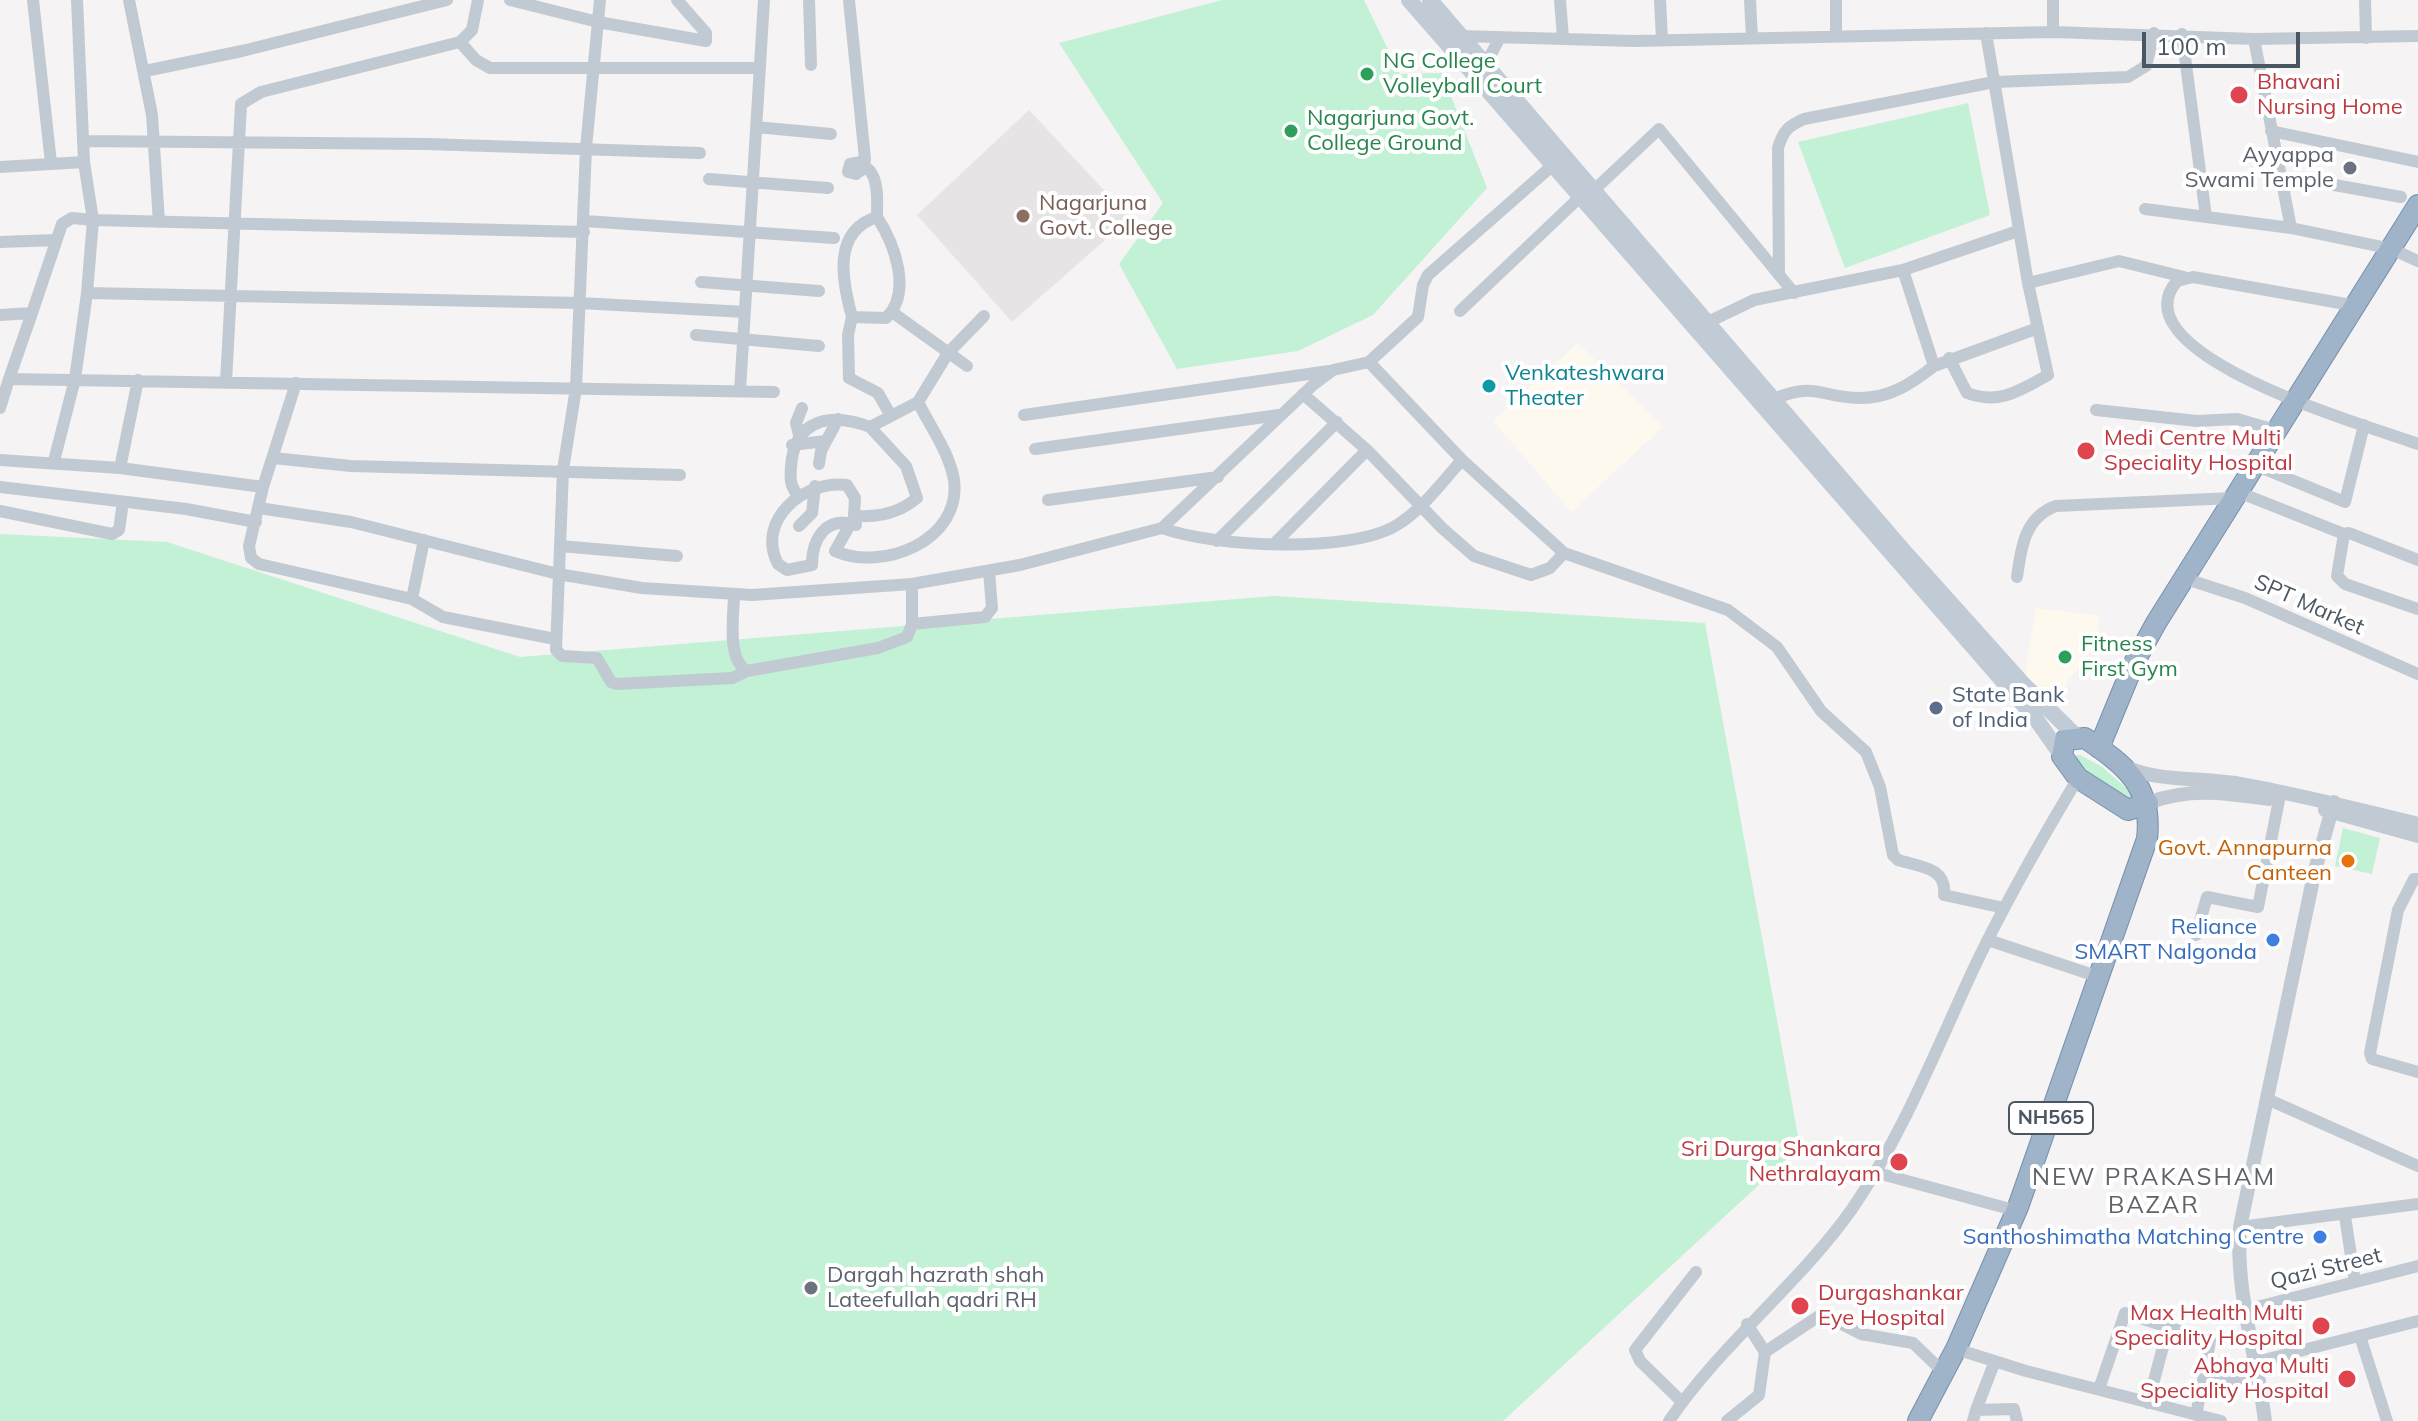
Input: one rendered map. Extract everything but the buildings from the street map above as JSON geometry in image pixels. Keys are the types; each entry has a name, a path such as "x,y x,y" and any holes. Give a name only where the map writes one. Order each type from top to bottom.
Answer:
{"highway":[{"path":"2087,741 2128,677 2183,578 2392,249 2409,201"},
{"path":"2065,740 2087,741 2136,780 2148,803 2135,811 2121,808 2078,778 2062,756 2065,740"},
{"name":"NH565","path":"1918,1421 1956,1349 2018,1207 2144,849 2148,803"},
{"name":"NH565","path":"1909,1421 1938,1367 2010,1209 2133,856 2134,827 2121,808"}],"main road":[{"path":"1409,0 1553,165 1587,193 1706,323 2009,669 2087,741"},
{"path":"1430,0 1587,193 2036,719 2062,756"}],"street":[{"path":"33,0 51,163"},
{"path":"54,461 75,379 93,220 84,162 77,0"},
{"path":"129,0 145,71 154,142 159,222"},
{"path":"145,71 242,51 447,0"},
{"path":"226,382 241,142 239,109 251,96 460,42 472,30 478,0"},
{"path":"510,0 598,22 706,41 706,33 677,0"},
{"path":"600,0 586,148 576,388 563,470 555,639 560,656 597,658 611,682 617,684 732,678 747,671 878,648 907,637 912,624 912,584"},
{"path":"740,391 764,0"},
{"path":"809,0 811,65"},
{"path":"849,0 864,168 871,172 876,187 877,217 891,238 900,282 892,312 886,318 852,317"},
{"path":"1560,0 1563,38"},
{"path":"1660,0 1662,40"},
{"path":"1750,0 1752,38"},
{"path":"1836,0 1836,36"},
{"path":"2053,0 2053,32"},
{"path":"2365,0 2366,38"},
{"path":"1460,36 1662,40 2053,32 2154,33 2254,39 2418,36"},
{"path":"1949,358 1967,393 1997,400 2048,375 2018,231 1986,33"},
{"path":"1779,275 1778,148 1789,126 1804,119 1994,82 2136,75 2149,59 2154,33"},
{"path":"2182,34 2206,217"},
{"path":"1485,66 1500,37"},
{"path":"2254,39 2280,185 2291,228"},
{"path":"460,42 476,60 490,68 760,68"},
{"path":"756,127 831,134"},
{"path":"1460,311 1659,129 1794,293"},
{"path":"2271,131 2418,162"},
{"path":"83,141 586,148 700,153"},
{"path":"0,167 84,162"},
{"path":"1024,415 1333,370 1369,362 1418,317 1423,285 1428,275 1553,165"},
{"path":"709,179 828,188"},
{"path":"2280,185 2301,179 2409,201"},
{"path":"2145,209 2291,228 2392,249 2418,261"},
{"path":"877,217 860,222 848,242 844,277 852,317 848,335 849,378 878,393 891,416"},
{"path":"0,408 64,221 584,226 834,238"},
{"path":"1706,323 1754,300 1903,270 2018,231"},
{"path":"0,242 56,240"},
{"path":"2028,283 2119,261 2184,277 2357,306"},
{"path":"1903,270 1934,366"},
{"path":"2184,277 2172,287 2168,298 2174,328 2200,354 2297,400 2418,444"},
{"path":"701,282 819,291"},
{"path":"87,293 580,303 745,312"},
{"path":"892,312 967,366"},
{"path":"0,315 32,313"},
{"path":"870,427 918,402 948,353 984,316"},
{"path":"1774,399 1805,388 1857,398 1873,397 1908,386 1949,358 2038,328"},
{"path":"696,335 819,346"},
{"path":"1369,362 1462,460 1564,553 1728,610 1756,628 1788,659 1821,711 1866,752 1880,787 1893,855 1898,860 1938,872 1945,882 1944,895 2004,908"},
{"path":"259,508 351,522 558,574 642,588 734,594 912,584 989,571 1162,528 1279,415 1333,370"},
{"path":"5,387 75,379 774,392"},
{"path":"120,468 138,380"},
{"path":"296,383 263,487 249,553 259,564 412,599 443,617 555,639"},
{"path":"1303,394 1367,450 1474,556 1531,575 1543,572 1564,553"},
{"path":"795,440 817,424 838,419 870,427 906,466 917,498 905,508 885,515 849,519 818,534 806,558 812,565 787,570 778,564 771,538 775,524 799,496 815,486 830,483 847,485 855,498 849,519 835,551 874,560 916,545 939,530 951,511 953,478 918,402"},
{"path":"799,496 790,481 796,423 802,408"},
{"path":"2096,410 2197,421 2237,419 2279,431"},
{"path":"1035,449 1279,415"},
{"path":"819,464 826,441 838,419"},
{"path":"1217,541 1337,422"},
{"path":"2255,465 2345,502 2364,425"},
{"path":"795,440 826,441"},
{"path":"1276,542 1367,450"},
{"path":"273,458 351,466 680,475"},
{"path":"0,460 54,461 263,487"},
{"path":"1162,528 1191,538 1217,541 1367,538 1394,526 1421,505 1462,460"},
{"path":"1048,500 1218,477"},
{"path":"799,526 812,513 815,486"},
{"path":"0,487 256,522"},
{"path":"2017,577 2021,549 2032,522 2043,511 2056,506 2235,495 2418,560"},
{"path":"0,511 112,534 119,530 123,502"},
{"path":"2344,534 2337,576 2345,584 2418,609"},
{"path":"412,599 424,540"},
{"path":"560,546 677,556"},
{"path":"912,624 989,615 989,571"},
{"name":"SPT Market","path":"2183,578 2245,598 2418,674"},
{"path":"734,594 735,653 738,665 747,671"},
{"path":"2116,763 2163,778 2232,783 2418,824"},
{"path":"1672,1420 1682,1402 1747,1324 1826,1241 1874,1172 2004,908 2078,778"},
{"path":"2148,803 2173,794 2196,791 2279,800 2333,807 2418,836"},
{"path":"2196,935 2207,897 2258,907 2279,800"},
{"path":"2265,1421 2245,1310 2238,1249 2240,1227 2315,870 2333,807"},
{"path":"2418,879 2414,879 2398,910 2370,1053 2372,1059 2418,1072"},
{"path":"1988,940 2090,974"},
{"path":"2267,1099 2418,1166"},
{"path":"1874,1172 2010,1209"},
{"path":"2240,1227 2345,1216 2418,1204"},
{"path":"2345,1216 2355,1282"},
{"name":"Qazi Street","path":"2245,1310 2418,1266"},
{"path":"1682,1402 1640,1361 1635,1350 1696,1272"},
{"path":"2099,1389 2125,1313 2210,1341 2196,1415"},
{"path":"1765,1352 1822,1314 1861,1334 1913,1343 1938,1367"},
{"path":"2256,1362 2418,1321"},
{"path":"1727,1421 1759,1395 1765,1352 1747,1324"},
{"path":"2148,1403 2168,1328"},
{"path":"2360,1336 2387,1421"},
{"path":"1956,1349 2221,1421"},
{"path":"1995,1361 1975,1415 2014,1409 2017,1421"},
{"path":"2203,1380 2260,1381"}],"shaded area":[{"name":"Nagarjuna Govt. College","path":"1029,110 1130,218 1012,322 917,215"},
{"path":"1578,343 1663,427 1571,512 1493,421"},
{"path":"2036,608 2100,616 2096,644 2055,699 2024,678"}],"green space":[{"name":"Nagarjuna Govt. College Ground","path":"1222,0 1364,0 1400,74 1442,73 1487,188 1373,315 1298,351 1177,369 1119,264 1163,203 1059,43"},
{"path":"1968,103 1990,215 1845,268 1798,142"},
{"path":"0,534 167,542 520,657 1274,596 1705,623 1800,1147 1503,1421 0,1421"},
{"path":"2080,755 2101,766 2134,795 2136,806 2081,771 2070,756"},
{"path":"2343,828 2380,838 2372,874 2335,866"}],"place":[{"name":"NG College Volleyball Court","path":"1367,74"},
{"name":"Bhavani Nursing Home","path":"2239,95"},
{"name":"Nagarjuna Govt. College Ground","path":"1291,131"},
{"name":"Ayyappa Swami Temple","path":"2350,168"},
{"name":"Nagarjuna Govt. College","path":"1023,216"},
{"name":"Venkateshwara Theater","path":"1489,386"},
{"name":"Medi Centre Multi Speciality Hospital","path":"2086,451"},
{"name":"Fitness First Gym","path":"2065,657"},
{"name":"State Bank of India","path":"1936,708"},
{"name":"Govt. Annapurna Canteen","path":"2348,861"},
{"name":"Reliance SMART Nalgonda","path":"2273,940"},
{"name":"Sri Durga Shankara Nethralayam","path":"1899,1162"},
{"name":"Santhoshimatha Matching Centre","path":"2320,1237"},
{"name":"Dargah hazrath shah Lateefullah qadri RH","path":"811,1288"},
{"name":"Durgashankar Eye Hospital","path":"1800,1306"},
{"name":"Max Health Multi Speciality Hospital","path":"2321,1326"},
{"name":"Abhaya Multi Speciality Hospital","path":"2347,1379"}],"district":[{"name":"NEW PRAKASHAM BAZAR","path":"2154,1192"}]}
